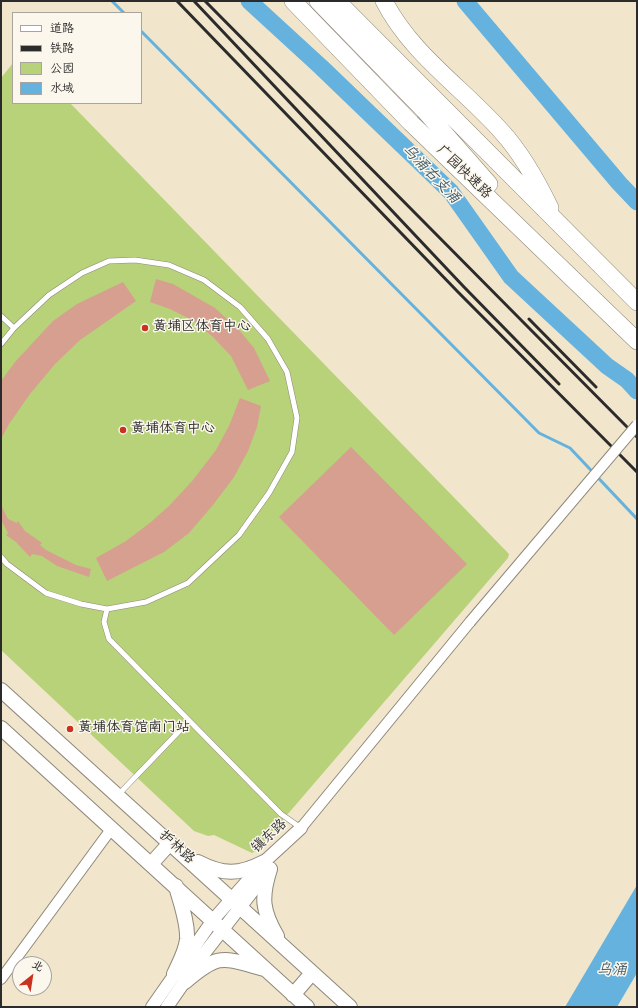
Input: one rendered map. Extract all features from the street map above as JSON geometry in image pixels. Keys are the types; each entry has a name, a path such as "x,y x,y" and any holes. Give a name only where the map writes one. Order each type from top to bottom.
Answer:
{"highway":[{"name":"广园快速路","path":"294,1 411,122 637,341"},
{"path":"318,1 396,79 450,139 552,259"},
{"path":"384,1 405,36 502,132 536,180 557,221"},
{"path":"342,2 376,41 637,302"}],"main road":[{"name":"护林路","path":"1,690 350,1007"},
{"name":"护林路","path":"1,728 307,1007"},
{"path":"151,864 170,842"},
{"path":"182,853 213,870 225,872 267,866 264,889 266,912 269,923 282,945"},
{"path":"176,886 185,922 187,938 180,978"},
{"path":"180,978 214,960 239,962 266,970"},
{"path":"293,995 312,973"}],"street":[{"path":"301,828 470,622 637,425"},
{"path":"1,980 112,828"},
{"name":"镇东路","path":"152,1007 180,978 218,925 301,828"},
{"name":"镇东路","path":"167,1007 180,978"}],"lane":[{"path":"1,344 14,328 49,295 82,273 109,261 135,260 169,265 204,280 240,307 268,339 287,372 297,418 292,452 269,493 239,535 188,583 146,602 106,609 81,604 46,593 1,557"},
{"path":"1,316 14,328"},
{"path":"106,609 104,622 109,639 281,814 301,828"},
{"path":"118,795 189,721"}],"green space":[{"name":"黄埔区体育中心","path":"12,64 12,104 71,104 509,554 508,558 256,851 252,853 214,835 208,836 194,831 1,650 1,78"}],"water":[{"name":"乌涌","path":"637,885 637,973 617,1007 565,1007"}],"building":[{"path":"156,279 173,284 215,308 239,330 254,348 270,381 248,390 231,356 213,337 194,321 170,309 150,302"},
{"path":"123,282 136,301 80,340 55,364 30,394 9,424 1,439 1,381 15,362 53,321 77,304"},
{"path":"240,398 261,406 257,427 248,451 234,477 189,533 164,552 107,581 96,558 126,541 151,522 169,506 193,480 216,450 229,426"},
{"path":"351,447 467,564 394,635 279,517"},
{"path":"1,505 8,519 17,523 18,521 25,531 42,543 40,545 46,550 76,565 91,569 89,577 57,566 42,556 32,554 30,557 16,542 6,535 8,533 1,520"}],"waterway":[{"path":"112,1 123,12"},
{"name":"乌涌右支涌","path":"249,1 321,67 451,192 511,277 607,366 627,380 637,391"},
{"name":"乌涌右支涌","path":"465,1 619,183 637,202"},
{"path":"142,32 539,433 570,448 637,519"}],"railway":[{"path":"177,1 458,292 637,472"},
{"path":"194,1 464,287 559,384"},
{"path":"205,1 637,437"},
{"path":"529,319 596,387"}],"place":[{"name":"黄埔区体育中心","path":"145,328"},
{"name":"黄埔体育中心","path":"123,430"},
{"name":"黄埔体育馆南门站","path":"70,729"}]}
